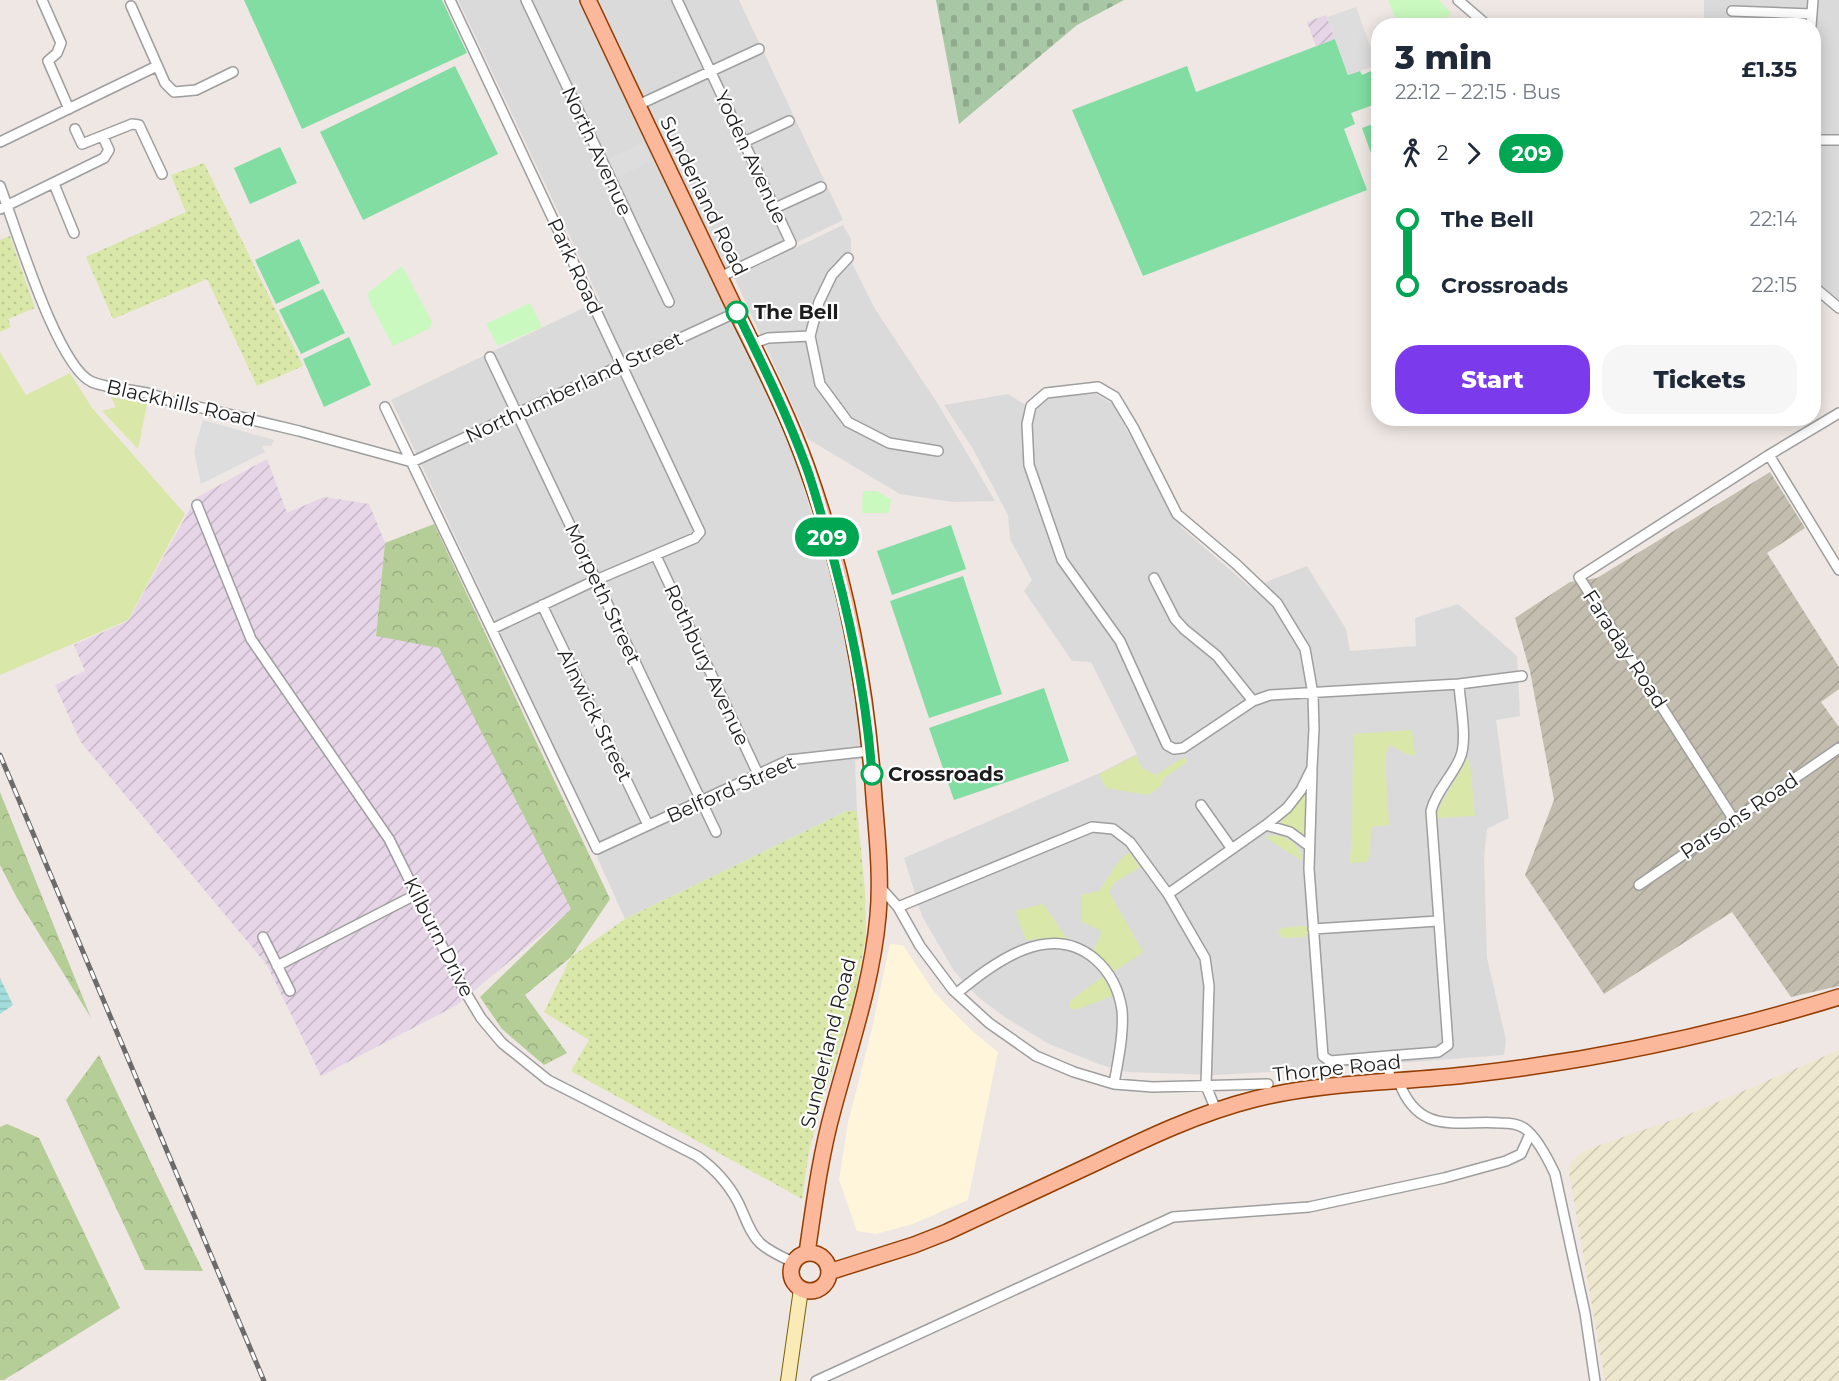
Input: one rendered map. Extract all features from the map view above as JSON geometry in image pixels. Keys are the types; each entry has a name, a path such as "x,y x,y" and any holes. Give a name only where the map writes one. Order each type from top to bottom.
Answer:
{"main road":[{"name":"Sunderland Road","path":"588,0 752,344 807,468 854,637 870,751 877,830 878,915 867,989 832,1113 817,1182 807,1253"},
{"name":"Thorpe Road","path":"829,1272 947,1232 1150,1136 1216,1110 1292,1091 1395,1082 1566,1062 1645,1048 1772,1017 1839,997"},
{"path":"814,1253 826,1262 829,1272 828,1279 818,1289 808,1291 801,1289 791,1276 793,1262 802,1254 814,1253"},
{"path":"788,1381 801,1289"}],"street":[{"path":"42,0 62,43 57,53 48,61 69,109"},
{"name":"Park Road","path":"450,0 700,532 695,538 656,556"},
{"name":"North Avenue","path":"526,0 669,302"},
{"path":"1458,0 1479,18"},
{"path":"1812,18 1813,0"},
{"name":"Yoden Avenue","path":"679,1 791,243 720,277"},
{"path":"131,6 165,83 174,92 196,90 233,72"},
{"path":"1732,11 1812,14"},
{"path":"638,105 759,50"},
{"path":"0,142 157,66"},
{"path":"744,142 789,121"},
{"path":"75,129 82,144 132,124 139,125 162,174"},
{"path":"4,207 104,158 109,150 103,137"},
{"path":"1821,140 1839,140"},
{"path":"54,184 74,233"},
{"name":"Blackhills Road","path":"0,186 4,207 50,322 79,373 92,382 152,394 181,406 194,406 300,430 412,462"},
{"path":"775,208 821,187"},
{"path":"848,258 832,275 819,302 810,336 820,384 848,422 889,443 938,451"},
{"path":"1821,293 1839,308"},
{"name":"Northumberland Street","path":"412,462 737,312"},
{"path":"752,344 768,338 810,336"},
{"name":"Morpeth Street","path":"490,357 716,832"},
{"path":"1459,684 1463,747 1461,758 1434,801 1431,811 1449,1045 1438,1052 1330,1060 1323,1056 1309,869 1313,694 1305,649 1277,603 1177,514 1133,427 1115,397 1098,387 1062,390 1046,393 1031,406 1027,424 1029,465 1062,560 1120,641 1167,745 1174,749 1183,748 1253,701 1270,695 1313,694 1459,684 1522,676"},
{"path":"385,407 492,629 596,580 656,556"},
{"path":"1821,424 1839,413"},
{"path":"1817,426 1769,455 1839,570"},
{"name":"Faraday Road","path":"1734,820 1579,577 1769,455"},
{"name":"Kilburn Drive","path":"197,505 251,639 389,839 463,988 490,1031 548,1080 697,1156 713,1167 736,1199 750,1230 758,1240 769,1250 793,1262"},
{"name":"Rothbury Avenue","path":"656,556 758,774"},
{"path":"1154,578 1175,619 1217,656 1253,701"},
{"name":"Alnwick Street","path":"542,605 648,825"},
{"name":"Belford Street","path":"492,629 597,849 789,760 870,751"},
{"name":"Parsons Road","path":"1639,885 1839,748"},
{"path":"1168,894 1287,808 1301,790 1312,768"},
{"path":"1201,805 1232,849"},
{"path":"1266,825 1290,832 1309,846"},
{"path":"898,907 1092,827 1113,829 1130,842 1168,894 1205,958 1209,986 1206,1086 1216,1110"},
{"name":"Thorpe Road","path":"878,886 898,907 920,946 957,993 989,1023 1036,1056 1074,1072 1114,1084 1153,1087 1268,1084"},
{"path":"277,966 417,894"},
{"path":"1314,929 1438,921"},
{"path":"263,937 290,991"},
{"path":"957,993 1004,957 1031,946 1057,943 1085,950 1103,965 1115,985 1122,1010 1121,1041 1114,1084"},
{"path":"1388,1056 1395,1082 1407,1101 1435,1121 1450,1124 1508,1123 1522,1126 1530,1134 1555,1174 1585,1313 1595,1381"},
{"path":"816,1381 1173,1217 1309,1207 1444,1178 1506,1161 1521,1154 1530,1134"}],"shaded area":[{"path":"458,0 739,0 843,220 798,242 784,242 714,276 796,462 841,613 861,742 862,759 855,760 857,811 847,811 625,919 597,857 598,840 391,400 600,300"},
{"path":"1704,0 1839,0 1839,308 1821,293 1821,18 1704,18"},
{"path":"1356,7 1371,48 1371,67 1348,75 1327,17"},
{"path":"1326,15 1335,39 1316,46 1307,22"},
{"path":"643,142 652,161 616,178 607,160"},
{"path":"843,225 851,239 851,261 875,309 938,404 995,501 953,502 900,494 808,439 734,277"},
{"path":"1008,394 1034,410 1049,397 1096,394 1113,404 1182,528 1251,588 1307,566 1346,629 1350,651 1416,646 1415,618 1458,604 1517,656 1520,716 1496,720 1509,818 1487,829 1484,858 1487,958 1506,1040 1504,1055 1217,1075 1128,1072 1101,1065 1049,1044 1006,1018 978,997 954,971 922,916 904,858 1102,772 1137,754 1091,662 1072,661 1024,591 1032,580 1010,539 1008,515 973,449 944,405"},
{"path":"203,420 274,440 271,446 262,446 265,452 201,484 194,451"},
{"path":"267,459 287,513 324,497 369,504 385,543 376,635 439,648 572,909 457,1005 321,1076 267,965 80,741 55,685 85,671 74,645 128,621 196,498"},
{"path":"1770,472 1805,528 1767,553 1839,667 1839,689 1821,702 1839,727 1839,986 1791,997 1732,912 1604,994 1525,875 1554,800 1530,671 1515,618 1570,582 1597,578"},
{"path":"890,944 903,945 935,993 971,1030 998,1052 968,1200 913,1224 876,1234 857,1231 839,1180 848,1122 871,1033"},
{"path":"1839,1050 1839,1381 1605,1381 1569,1172 1571,1162 1586,1150 1692,1113"}],"green space":[{"path":"244,0 442,0 467,53 302,129"},
{"path":"936,0 1124,0 1077,25 959,124"},
{"path":"1388,0 1439,0 1451,13 1446,18 1395,18"},
{"path":"1335,39 1348,75 1360,71 1362,75 1371,71 1371,106 1351,113 1355,124 1344,129 1367,190 1143,276 1072,110 1187,66 1196,92"},
{"path":"455,66 498,154 363,220 320,132"},
{"path":"1371,125 1371,153 1362,128"},
{"path":"280,147 297,183 250,204 234,168"},
{"path":"204,163 303,366 257,386 207,279 113,319 86,257 186,212 171,175"},
{"path":"10,236 35,308 8,319 11,327 0,332 0,240"},
{"path":"299,239 320,283 276,304 255,260"},
{"path":"402,266 432,322 430,328 393,346 369,301 368,293"},
{"path":"323,289 345,333 301,354 279,310"},
{"path":"530,303 542,327 498,346 486,324"},
{"path":"349,337 371,385 324,407 303,359"},
{"path":"0,352 26,395 70,373 92,408 185,514 128,620 0,675"},
{"path":"111,397 147,404 138,449 102,411 116,407"},
{"path":"863,491 877,491 891,500 889,513 862,513"},
{"path":"434,524 610,899 571,957 525,995 567,1053 544,1065 502,1029 480,997 571,909 439,648 376,636 385,543"},
{"path":"951,525 966,569 892,595 877,551"},
{"path":"963,576 1002,694 929,718 890,601"},
{"path":"1044,688 1069,761 954,800 929,728"},
{"path":"1412,730 1415,755 1408,755 1390,745 1385,755 1389,825 1371,827 1370,856 1366,862 1350,863 1353,734"},
{"path":"1136,756 1142,768 1156,775 1184,757 1187,762 1164,778 1161,786 1148,795 1106,788 1099,774"},
{"path":"1468,758 1475,816 1436,818 1440,806"},
{"path":"1306,788 1305,836 1291,828 1278,825 1295,808"},
{"path":"0,792 91,1018 17,898 0,865"},
{"path":"847,811 857,811 865,890 866,936 854,1000 809,1151 802,1199 571,1071 589,1040 544,1012 571,957 625,919"},
{"path":"1273,835 1293,842 1299,850 1302,861 1265,837"},
{"path":"1129,852 1140,867 1114,883 1109,892 1143,952 1115,971 1093,951 1102,931 1081,922 1081,895 1099,891 1119,861"},
{"path":"1043,904 1068,940 1046,938 1026,940 1015,911"},
{"path":"1307,927 1309,931 1305,937 1283,938 1278,933 1281,928"},
{"path":"1102,977 1109,985 1112,996 1078,1009 1073,1010 1069,1007 1069,1002"},
{"path":"99,1055 203,1271 145,1270 66,1100"},
{"path":"7,1124 39,1138 120,1308 4,1380 0,1380 0,1127"}],"water":[{"path":"0,978 13,1005 0,1014"}],"railway":[{"path":"0,755 264,1381"}],"bus line":[{"name":"209","path":"737,312 795,437 823,521 854,637 872,774"}],"place":[{"name":"The Bell","path":"737,312"},
{"name":"Crossroads","path":"872,774"}]}
